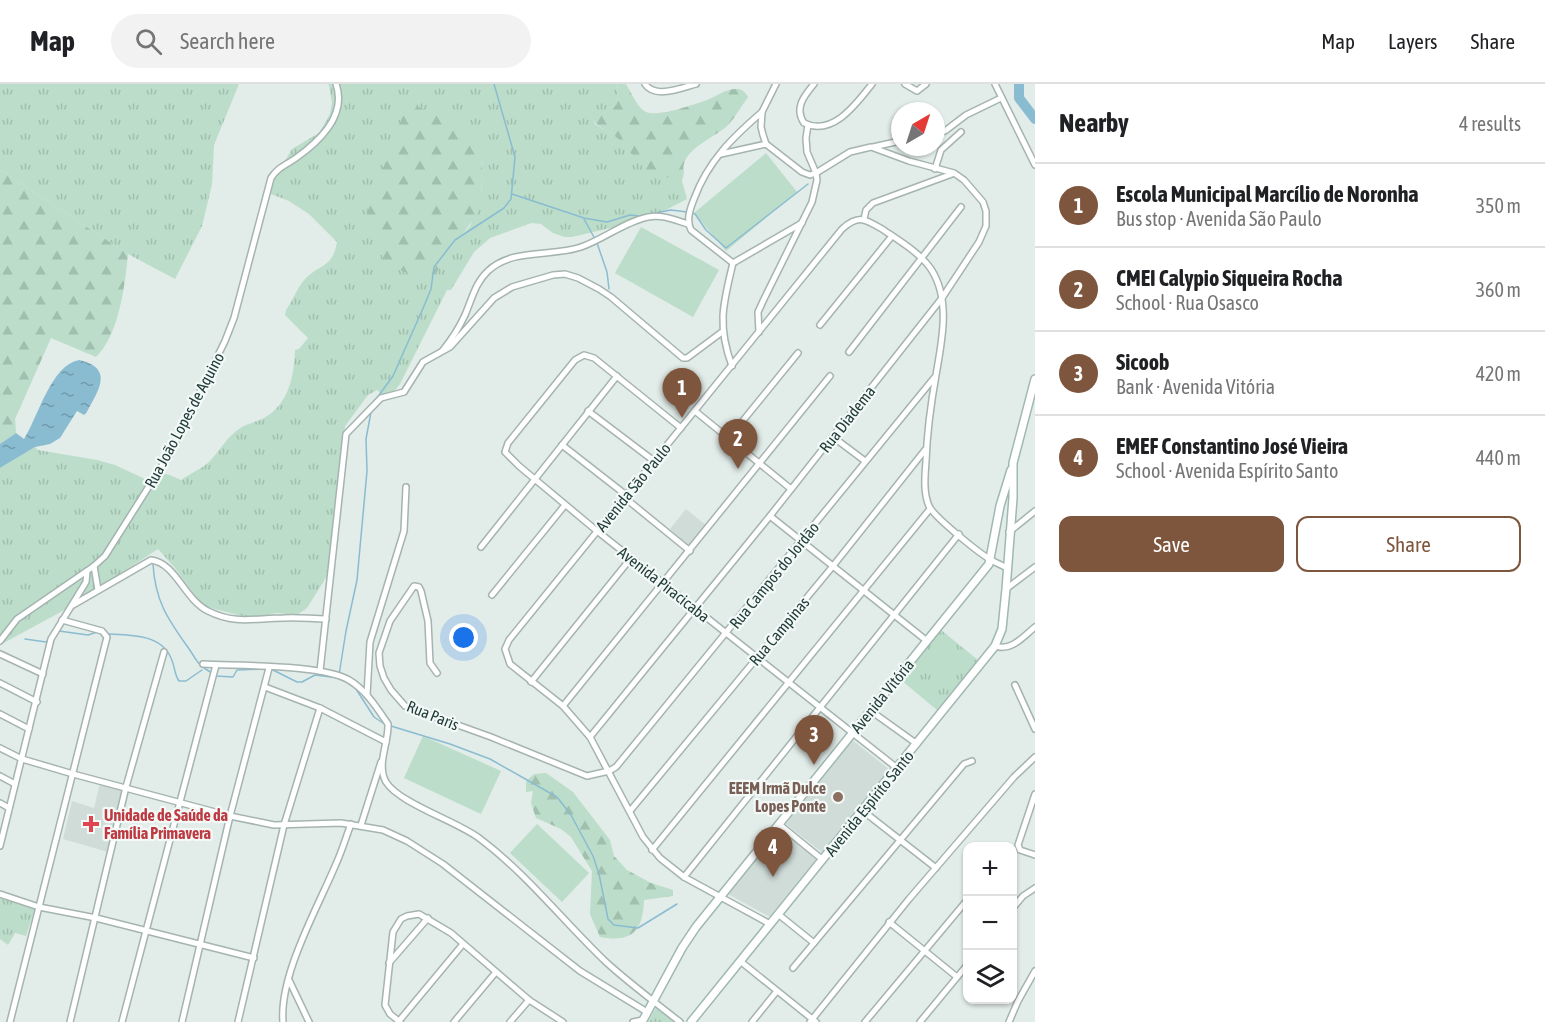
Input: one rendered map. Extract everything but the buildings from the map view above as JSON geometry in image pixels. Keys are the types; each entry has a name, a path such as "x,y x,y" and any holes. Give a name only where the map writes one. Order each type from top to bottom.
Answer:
{"street":[{"name":"Rua João Lopes de Aquino","path":"0,641 16,619 94,566 111,549 170,453 225,341 237,308 271,178 279,167 296,158 328,129 339,101 336,84"},
{"path":"645,84 648,89 656,92 692,84"},
{"path":"688,225 690,208 706,170 762,112 776,84"},
{"path":"814,84 802,100 799,111 802,119 808,125 822,125 845,115 872,84"},
{"path":"905,84 917,91 926,84"},
{"path":"995,84 1035,165"},
{"path":"945,131 966,115 1001,98"},
{"path":"762,112 761,127 766,144 802,172 810,175 850,152 891,143"},
{"path":"759,332 758,312 812,202 816,188 816,173 807,152 808,125"},
{"path":"935,169 941,150 961,132"},
{"path":"719,154 766,144"},
{"path":"871,147 935,169 954,173"},
{"path":"954,173 873,204 866,210 864,219 892,236 922,259 930,268 941,290 942,339 926,449 925,488 930,509 991,560 1007,567"},
{"name":"Rua Diadema","path":"590,737 770,516 942,298 979,242 986,226 986,211 979,196 954,173"},
{"path":"849,352 961,207"},
{"path":"442,351 452,339 479,282 494,266 508,260 535,254 581,247 622,226 651,216 666,217 688,225 696,236 733,263"},
{"name":"Avenida São Paulo","path":"770,924 684,877 652,850 590,737 563,705 510,664 505,654 506,645 842,229 850,221 864,219"},
{"path":"732,366 722,332 724,298 733,263 802,223"},
{"path":"820,325 892,236"},
{"path":"320,671 346,434 381,398 404,392 418,367 450,347 494,298 512,286 530,280 565,274 578,278 611,297 683,358 687,358 722,332"},
{"path":"728,438 798,353"},
{"name":"Avenida Piracicaba","path":"681,428 590,355 580,356 508,443 505,452 534,480 597,531 897,768"},
{"path":"481,546 617,376"},
{"path":"563,705 830,376"},
{"name":"Rua Campos do Jordão","path":"609,771 619,765 936,376"},
{"name":"Avenida Espírito Santo","path":"691,1022 995,646 1002,629 1006,589 1013,498 1013,463 1035,379"},
{"path":"588,411 654,461"},
{"path":"695,411 790,489"},
{"path":"833,436 865,461"},
{"path":"562,445 690,551"},
{"name":"Rua Campinas","path":"630,811 833,566 926,449"},
{"name":"Avenida Vitória","path":"642,1021 682,948 991,560 1002,497 1013,463"},
{"path":"367,695 370,642 404,531 406,487"},
{"path":"1002,497 1008,494 1013,498"},
{"path":"492,595 565,505"},
{"path":"652,850 930,509"},
{"path":"1010,532 1035,512"},
{"path":"770,516 927,641"},
{"path":"684,877 958,534"},
{"path":"531,682 631,558"},
{"path":"72,605 151,560 164,564 190,598 210,612 242,621 286,617 326,619"},
{"path":"94,566 98,590"},
{"path":"1006,589 1035,567"},
{"path":"0,846 51,639 87,582 87,571"},
{"name":"Rua Paris","path":"437,673 430,663 428,621 421,591 419,587 414,586 390,621 378,653 384,678 405,706 491,737 587,776 609,771"},
{"path":"10,1022 106,640 106,634 102,631 62,620"},
{"path":"995,646 1006,647 1013,644 1035,627"},
{"path":"70,1022 126,787 164,652"},
{"path":"0,654 43,674"},
{"path":"203,664 320,671 340,675 367,695 388,724 382,761 361,825"},
{"path":"122,1022 147,932 178,801 216,665"},
{"path":"182,1022 230,816 269,668"},
{"path":"0,683 37,702"},
{"path":"1015,686 1035,729"},
{"path":"265,687 320,708 386,742"},
{"path":"238,1022 284,825 320,708"},
{"path":"871,711 917,744"},
{"path":"0,714 29,729"},
{"path":"0,748 22,759 230,816 274,825 293,823 361,825 396,836 443,864 580,971 647,1012"},
{"path":"740,961 813,1021 889,922 1014,777 1035,758"},
{"path":"382,761 385,780 393,790 409,801 463,827 497,852 608,963 680,1022"},
{"path":"793,968 964,764 972,761"},
{"path":"0,776 15,784"},
{"path":"1035,794 1018,844 1020,849 1035,855"},
{"path":"0,803 9,808"},
{"path":"863,811 936,868"},
{"path":"283,1022 282,1005 288,979 338,861 351,824"},
{"path":"780,825 823,860"},
{"path":"1017,903 1035,888"},
{"path":"0,894 39,907 96,918 254,958"},
{"path":"865,1022 963,904"},
{"path":"464,944 399,1022 390,1014 385,1005 393,932 400,919 419,914 464,944 529,1000 563,1022"},
{"path":"778,914 814,943"},
{"path":"388,965 428,918"},
{"path":"889,922 957,977"},
{"path":"920,1022 963,970"},
{"path":"1009,1022 1035,971"},
{"path":"454,1022 496,972"},
{"path":"288,979 309,1022"},
{"path":"752,1022 777,991"},
{"path":"510,1022 529,1000"},
{"path":"633,1022 642,1021"}],"shaded area":[{"path":"686,509 707,526 693,544 688,545 670,529"},
{"name":"EEEM Irmã Dulce Lopes Ponte","path":"852,740 890,770 823,853 786,824"},
{"name":"Unidade de Saúde da Família Primavera","path":"100,783 123,789 108,852 63,839 72,801 94,808"},
{"path":"780,830 818,860 770,917 728,894"}],"green space":[{"path":"0,84 239,84 214,145 212,184 202,226 175,279 128,254 0,170"},
{"path":"327,84 616,84 617,104 593,120 595,124 615,136 651,172 660,175 684,173 682,181 687,199 662,212 635,218 615,227 572,237 553,233 541,224 531,223 490,238 474,252 451,290 447,290 400,384 392,394 384,396 377,390 368,395 345,426 327,576 307,608 297,615 277,613 250,618 203,606 158,549 68,608 0,645 0,468 35,447 38,450 115,465 147,480 163,474 181,480 208,463 235,432 264,418 285,397 293,370 295,350 299,349 308,338 285,315 286,310 304,280 333,256 337,242 309,214 289,201 271,194 271,184 292,149 319,133 330,114 332,103","holes":["483,155 481,196 470,226 430,282 383,237 369,206"]},
{"path":"616,84 626,84 639,105 649,113 666,112 685,107 734,89 741,90 748,97 729,124 692,151 684,165 684,173 666,177 658,176 644,167 622,142 593,120 597,112 617,104"},
{"path":"408,102 475,134 483,155 478,212 430,282 382,263 383,237 366,224 368,205"},
{"path":"766,153 797,192 726,251 694,213"},
{"path":"0,170 128,254 119,309 104,348 96,357 51,338 15,419 16,433 0,444"},
{"path":"641,227 719,270 693,317 615,273"},
{"path":"941,630 978,660 937,710 901,680"},
{"path":"940,645 964,664 952,679 928,660"},
{"path":"423,736 501,771 481,814 404,778"},
{"path":"546,773 573,792 610,840 614,856 627,870 651,883 673,890 673,896 644,900 638,927 628,936 600,937 590,914 592,871 571,837 561,829 536,818 531,803 533,791 526,792 526,781 534,774"},
{"path":"537,824 589,873 562,902 510,853"},
{"path":"0,898 35,908 26,936 15,933 8,945 0,939"},
{"path":"656,1008 675,1022 648,1022"}],"water":[{"path":"79,360 90,364 100,374 99,388 87,412 84,415 77,411 60,438 50,444 35,447 0,468 0,444 16,433 24,439 53,381 69,364"}],"waterway":[{"path":"374,402 393,376 431,289 434,267 455,240 504,208 511,199 515,157 494,84"},
{"path":"1019,84 1019,98 1035,119"},
{"path":"692,213 706,230 726,248 808,184"},
{"path":"512,194 584,218 607,222 630,215 639,216 671,210 687,212"},
{"path":"584,219 595,239"},
{"path":"597,243 607,272 609,289"},
{"path":"339,675 357,580 367,471 366,439 371,412"},
{"path":"153,564 156,588 163,608 197,661 212,673"},
{"path":"59,631 88,635 97,632"},
{"path":"108,634 144,637 160,644 171,658 179,681 186,681 202,670"},
{"path":"25,639 46,642 49,639"},
{"path":"216,676 233,677 237,670 266,669"},
{"path":"271,669 297,682 302,682 315,675 339,678"},
{"path":"345,681 356,689 374,717 386,725"},
{"path":"391,726 490,759 557,797 571,815 593,856 608,919 614,925 638,928 677,904"}],"place":[{"name":"Escola Municipal Marcílio de Noronha","path":"682,418"},
{"name":"CMEI Calypio Siqueira Rocha","path":"738,469"},
{"name":"Sicoob","path":"814,765"},
{"name":"EEEM Irmã Dulce Lopes Ponte","path":"838,797"},
{"name":"Unidade de Saúde da Família Primavera","path":"91,824"},
{"name":"EMEF Constantino José Vieira","path":"773,877"}]}
